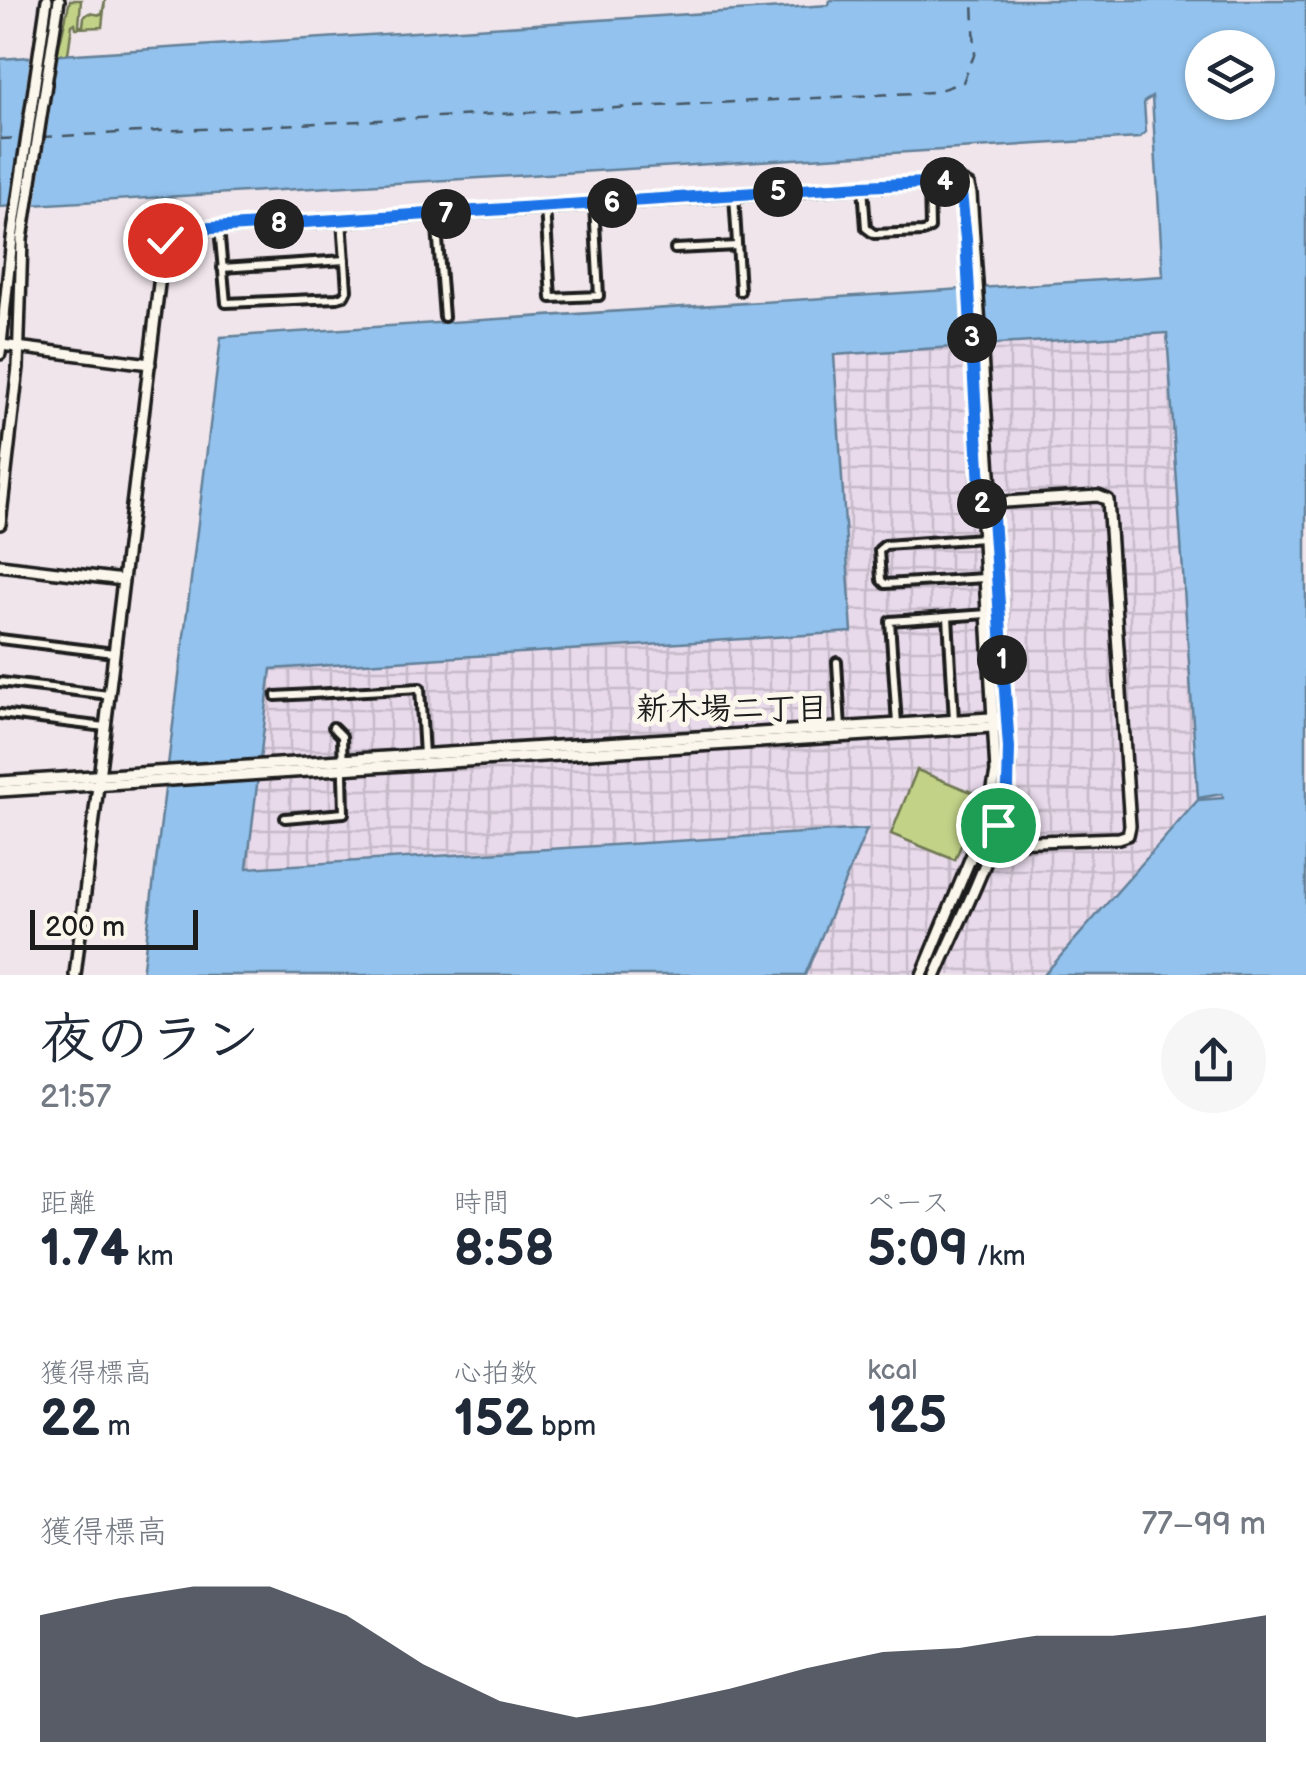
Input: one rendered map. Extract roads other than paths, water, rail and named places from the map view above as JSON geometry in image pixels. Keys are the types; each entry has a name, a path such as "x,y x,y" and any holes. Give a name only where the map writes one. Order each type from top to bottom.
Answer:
{"street":[{"path":"0,354 46,38 48,0"},
{"path":"46,38 59,0"},
{"path":"75,975 165,240 175,231 963,181 968,186 986,504 1006,721 1008,787 990,845 936,975"},
{"path":"863,186 868,233 906,232 930,228 929,182"},
{"path":"734,195 740,291"},
{"path":"545,207 551,298 599,296 594,204"},
{"path":"436,214 444,317"},
{"path":"219,228 224,300 228,304 248,303 344,296 347,290 342,220"},
{"path":"0,524 18,348 17,239"},
{"path":"675,250 737,246"},
{"path":"222,268 345,260"},
{"path":"1,345 150,364"},
{"path":"978,841 990,845 1119,838 1128,835 1130,826 1108,500 1098,496 986,504"},
{"path":"922,975 978,841 994,786 983,538 986,504"},
{"path":"983,538 882,546 880,579 884,584 986,578"},
{"path":"0,565 123,580"},
{"path":"896,724 890,621 988,614"},
{"path":"948,617 954,720"},
{"path":"0,639 114,653"},
{"path":"837,662 841,728"},
{"path":"0,682 109,696"},
{"path":"276,696 420,688 424,755"},
{"path":"0,714 105,726"},
{"path":"761,737 954,720 994,722"},
{"path":"0,791 142,777 1006,721"},
{"path":"285,818 344,813 342,736 334,727"},
{"path":"342,764 424,755 546,751"},
{"path":"0,782 99,780"}],"water":[{"path":"830,0 1306,0 1306,975 1044,975 1198,800 1223,798 1222,794 1198,798 1167,333 834,355 852,632 271,669 247,868 867,829 805,975 142,975 221,337 1163,276 1152,97 1144,102 1146,132 1139,138 0,207 0,59 829,5"}],"district":[{"name":"新木場二丁目","path":"732,709"}]}
